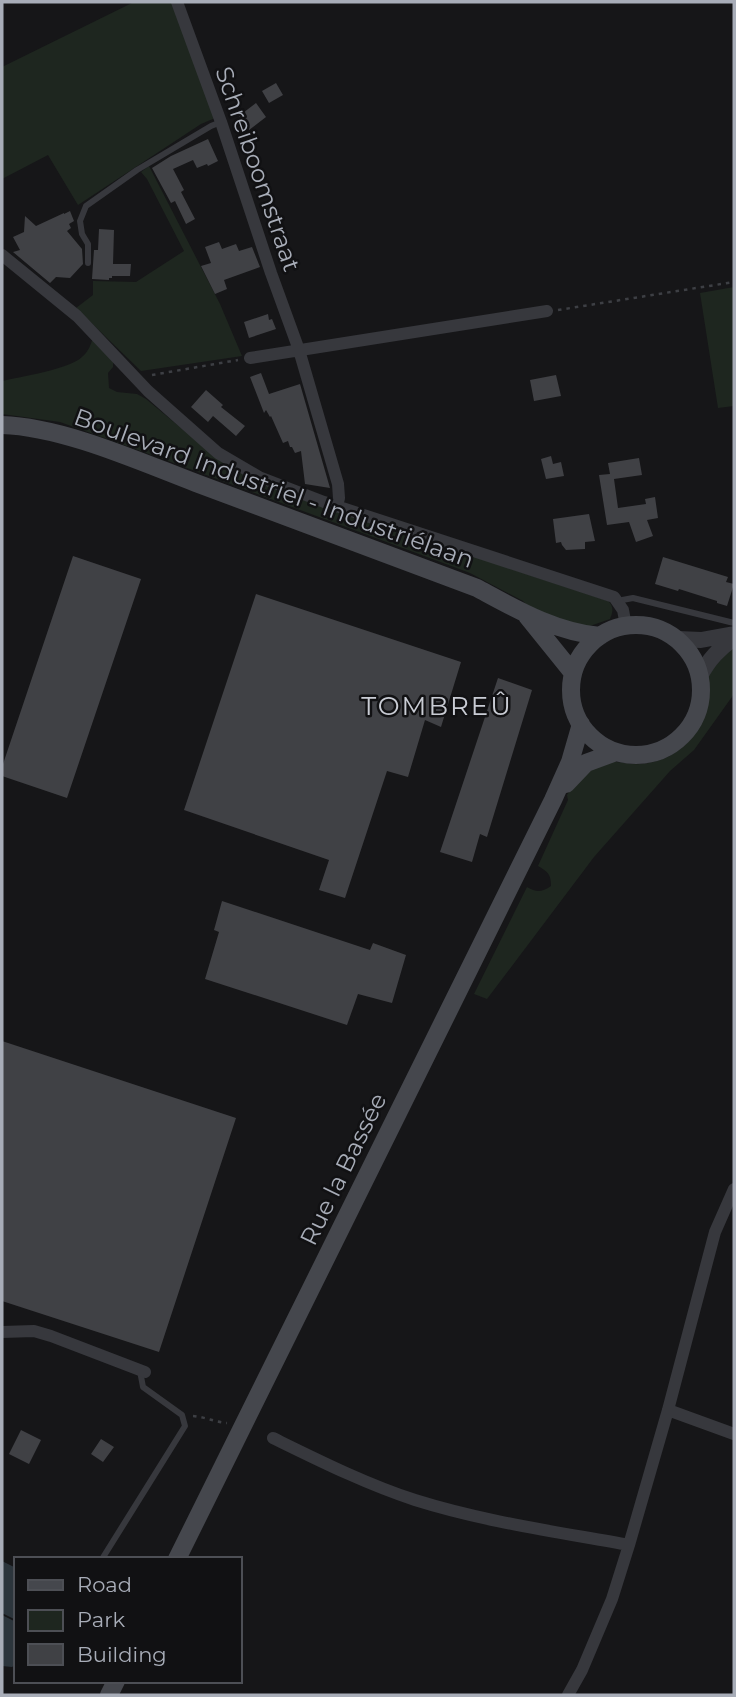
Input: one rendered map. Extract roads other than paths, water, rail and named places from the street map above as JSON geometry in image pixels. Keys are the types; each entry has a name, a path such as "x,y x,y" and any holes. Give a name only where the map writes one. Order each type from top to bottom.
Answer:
{"main road":[{"name":"Boulevard Industriel - Industriélaan","path":"2,425 20,426 78,439 477,588 524,613 568,631 600,636"},
{"name":"Boulevard Industriel - Industriélaan","path":"524,613 573,673"},
{"path":"626,625 650,626 678,639 692,656 700,676 700,705 691,726 669,746 648,754 616,752 603,746 581,724 572,702 573,673 580,657 600,636 626,625"},
{"name":"Rue la Bassée","path":"178,1557 553,800 581,724"},
{"name":"Rue la Bassée","path":"553,800 586,763 616,752"}],"street":[{"name":"Schreiboomstraat","path":"177,2 299,350 338,484 337,506"},
{"path":"2,255 77,316 135,379 218,453 234,463 286,488 337,506 614,597 622,610 626,625"},
{"path":"250,358 547,312"},
{"path":"678,639 702,640 734,636"},
{"path":"700,676 710,659 734,636"},
{"path":"568,1695 582,1670 612,1600 668,1409 715,1232 734,1189"},
{"path":"2,1332 34,1331 143,1371"},
{"path":"668,1409 734,1434"},
{"path":"273,1438 375,1486 416,1500 472,1516 629,1545"}],"lane":[{"path":"88,263 88,244 82,234 80,220 86,206 137,170 221,122"},
{"path":"617,601 633,598 734,624"},
{"path":"103,1557 185,1426 182,1415 143,1387 143,1371"}],"district":[{"name":"TOMBREÛ","path":"437,706"}]}
